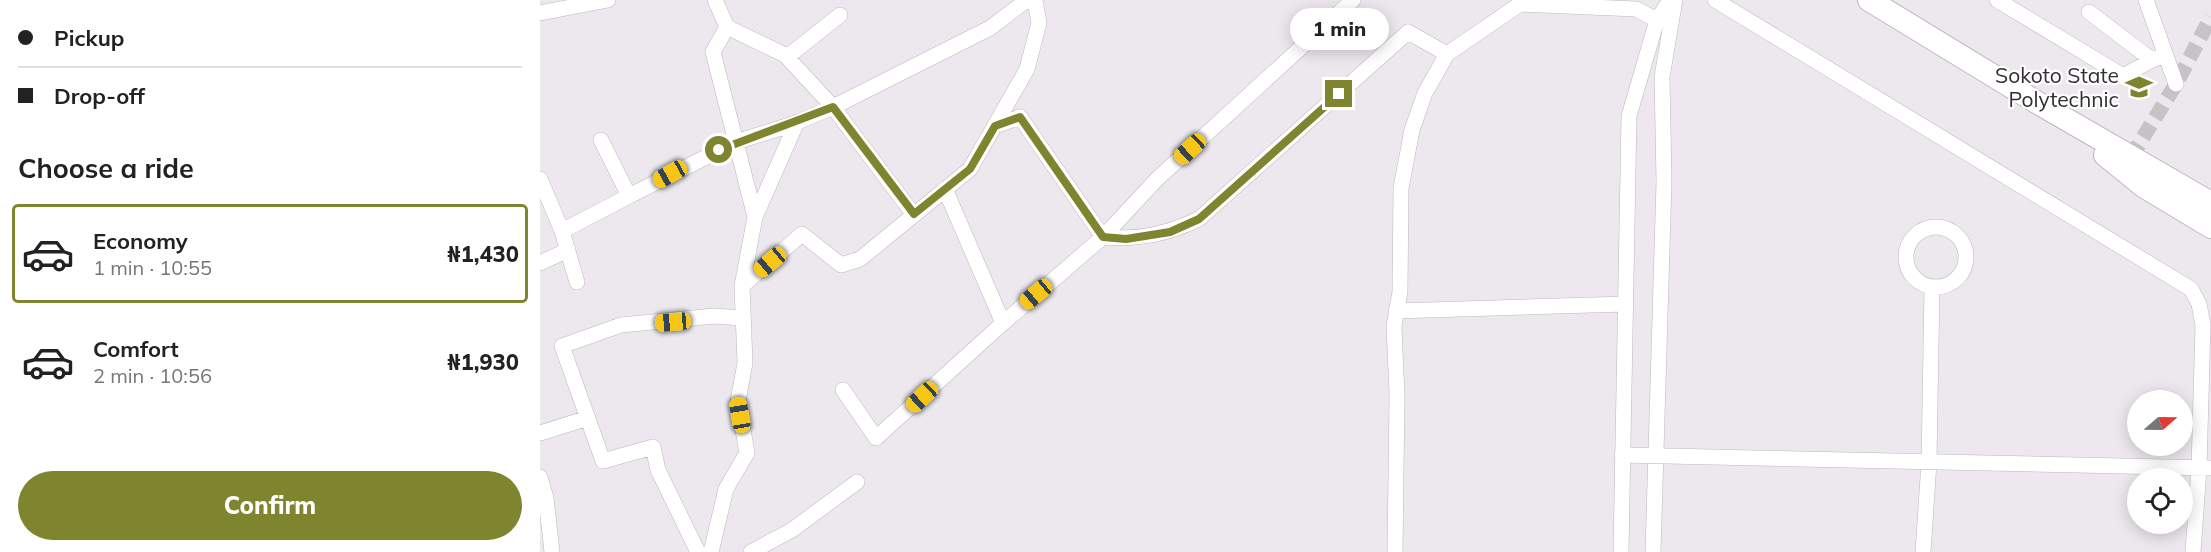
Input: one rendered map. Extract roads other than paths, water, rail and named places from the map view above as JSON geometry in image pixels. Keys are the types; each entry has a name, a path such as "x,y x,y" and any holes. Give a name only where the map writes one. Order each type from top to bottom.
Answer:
{"street":[{"path":"540,13 608,0"},
{"path":"715,0 727,27 787,57 833,107 914,214"},
{"path":"562,231 736,142 797,122 833,107 990,28 1027,0"},
{"path":"742,286 802,234 841,265 860,260 970,169 1027,69 1040,23 1035,0"},
{"path":"843,390 876,438 1003,323 1103,237 1157,179 1353,0"},
{"path":"1621,552 1629,116 1657,20 1672,0"},
{"path":"1653,552 1658,457 1664,182 1662,77 1672,0"},
{"path":"1715,0 2191,289 2199,304 2203,325 2205,468 2193,552"},
{"path":"1869,0 2038,103 2211,203"},
{"path":"1998,0 2123,76 2159,57"},
{"path":"2146,0 2159,57 2176,84"},
{"path":"1395,552 1397,395 1394,326 1400,292 1401,188 1412,130 1425,93 1447,54 1520,4 1636,9 1657,20"},
{"path":"2089,12 2159,57"},
{"path":"787,57 840,15"},
{"path":"727,27 713,52 755,217"},
{"path":"1103,237 1126,239 1170,232 1199,219 1408,32 1447,54"},
{"path":"2038,103 2143,186 2211,226"},
{"path":"995,126 1020,117 1103,237"},
{"path":"711,552 726,489 747,453 738,401 745,363 742,286 755,217 797,122"},
{"path":"601,140 629,196"},
{"path":"540,179 562,231 578,282"},
{"path":"945,189 1003,323"},
{"path":"1932,227 1943,228 1954,233 1962,242 1966,253 1965,265 1960,276 1951,284 1932,287 1918,282 1910,273 1906,261 1906,249 1911,239 1920,231 1932,227"},
{"path":"540,262 568,250"},
{"path":"1923,552 1929,462 1932,287"},
{"path":"1396,311 1626,304"},
{"path":"698,552 658,470 653,447 603,461 562,346 621,325 714,316 742,318"},
{"path":"540,433 588,418"},
{"path":"1622,456 2205,468"},
{"path":"540,477 546,498 552,552"},
{"path":"751,552 792,530 857,482"}],"tunnel":[{"path":"2131,157 2176,84 2211,17"}],"place":[{"name":"Sokoto State Polytechnic","path":"2139,87"}]}
